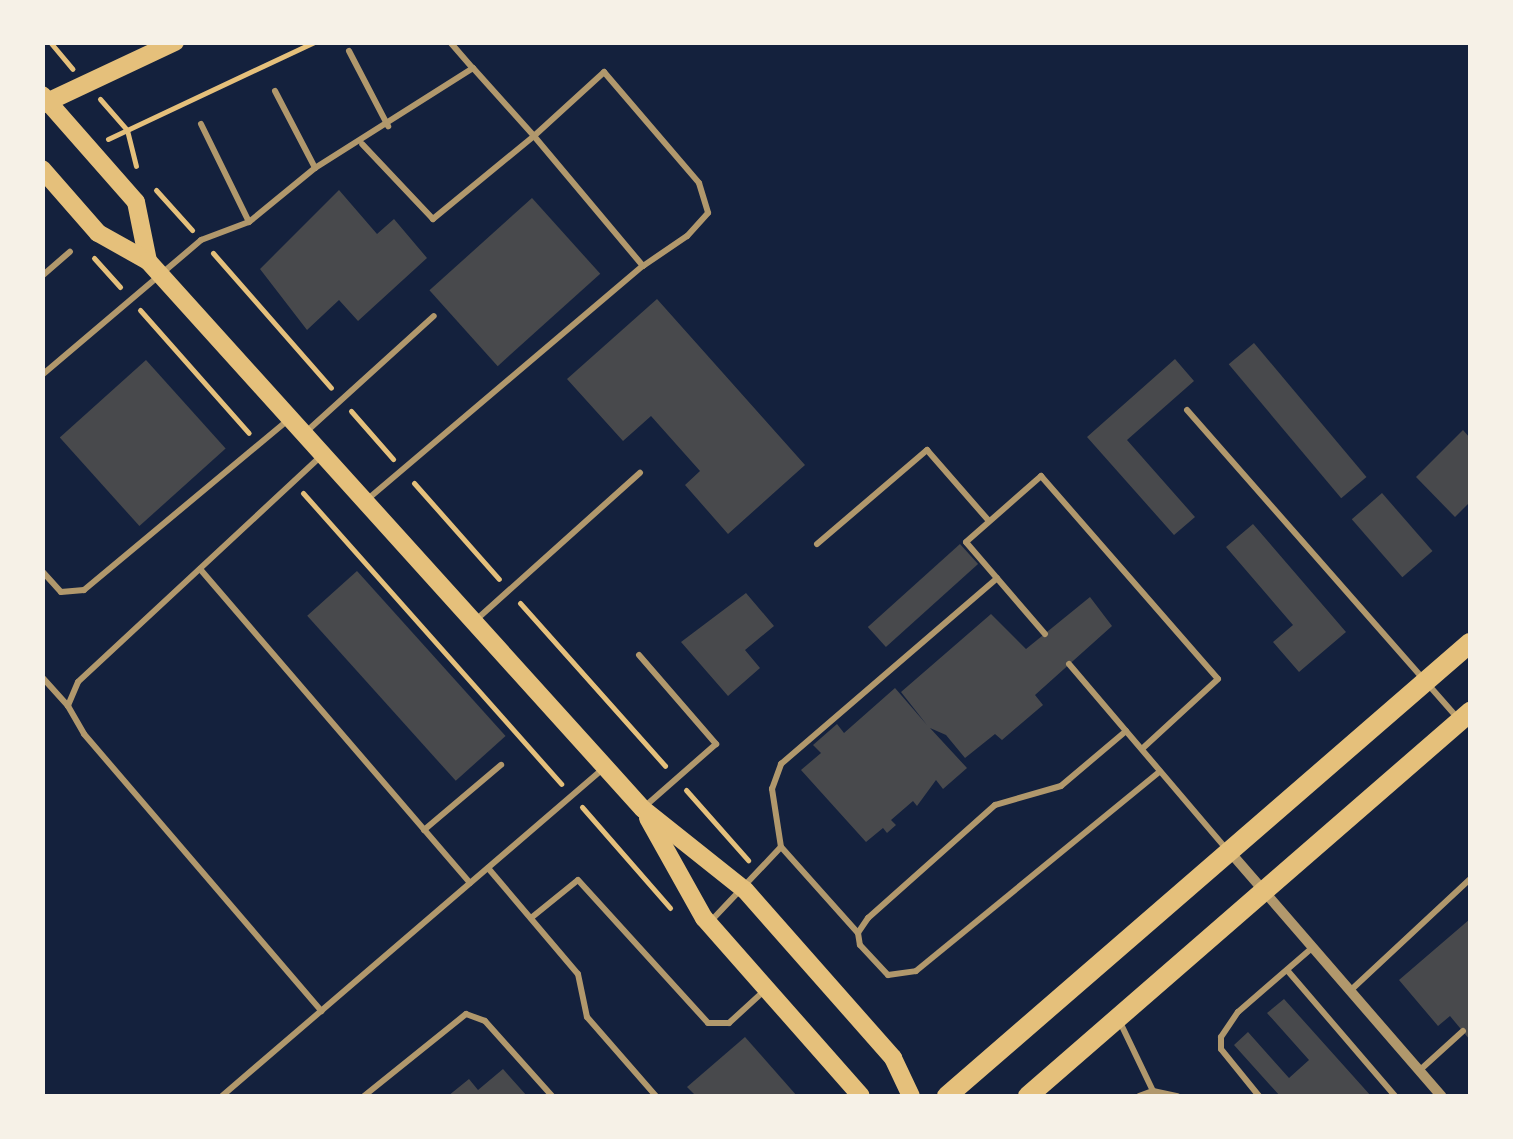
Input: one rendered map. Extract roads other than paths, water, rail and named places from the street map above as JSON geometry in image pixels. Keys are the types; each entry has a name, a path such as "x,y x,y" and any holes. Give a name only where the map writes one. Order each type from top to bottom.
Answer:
{"main road":[{"path":"154,266 136,202 45,100 87,86 176,42"},
{"path":"42,170 98,234 154,266 326,451 642,808 745,890 893,1058 912,1096"},
{"path":"947,1096 1470,643"},
{"path":"1029,1096 1466,717"},
{"path":"642,808 708,923 861,1096"}],"street":[{"path":"1229,852 1440,1096"}],"lane":[{"path":"450,42 643,266"},
{"path":"349,50 388,126"},
{"path":"42,376 129,298 154,266 201,240 249,222 315,168 362,144 473,68"},
{"path":"362,144 433,219 604,72 699,182 708,213 687,236 643,266 368,499"},
{"path":"275,91 315,168"},
{"path":"201,124 249,222"},
{"path":"42,276 70,252"},
{"path":"307,431 434,316"},
{"path":"1187,410 1426,681 1466,717"},
{"path":"42,570 61,592 84,590 293,416"},
{"path":"817,544 927,450 989,521"},
{"path":"68,706 78,682 326,451"},
{"path":"476,620 640,473"},
{"path":"1045,634 966,542 1041,476 1218,678 1142,749"},
{"path":"200,569 470,883"},
{"path":"997,578 781,764 772,789 781,847 858,932 860,945 888,975 916,971 1160,771"},
{"path":"639,655 716,744 642,808"},
{"path":"1069,664 1229,852"},
{"path":"42,677 68,706 84,734 321,1011"},
{"path":"858,932 994,805 1061,786 1126,731"},
{"path":"424,830 501,765"},
{"path":"222,1096 606,767"},
{"path":"708,923 745,890 781,847"},
{"path":"488,868 578,974 587,1018 656,1096"},
{"path":"1352,990 1470,879"},
{"path":"530,918 569,884 589,884 717,1028 766,990"},
{"path":"1259,1096 1228,1061 1222,1036 1238,1012 1312,947"},
{"path":"1287,970 1395,1096"},
{"path":"364,1096 466,1014 485,1021 552,1096"},
{"path":"1118,1018 1152,1091"},
{"path":"1419,1071 1463,1031"},
{"path":"233,1087 242,1096"},
{"path":"1139,1096 1152,1091 1177,1096"}]}
